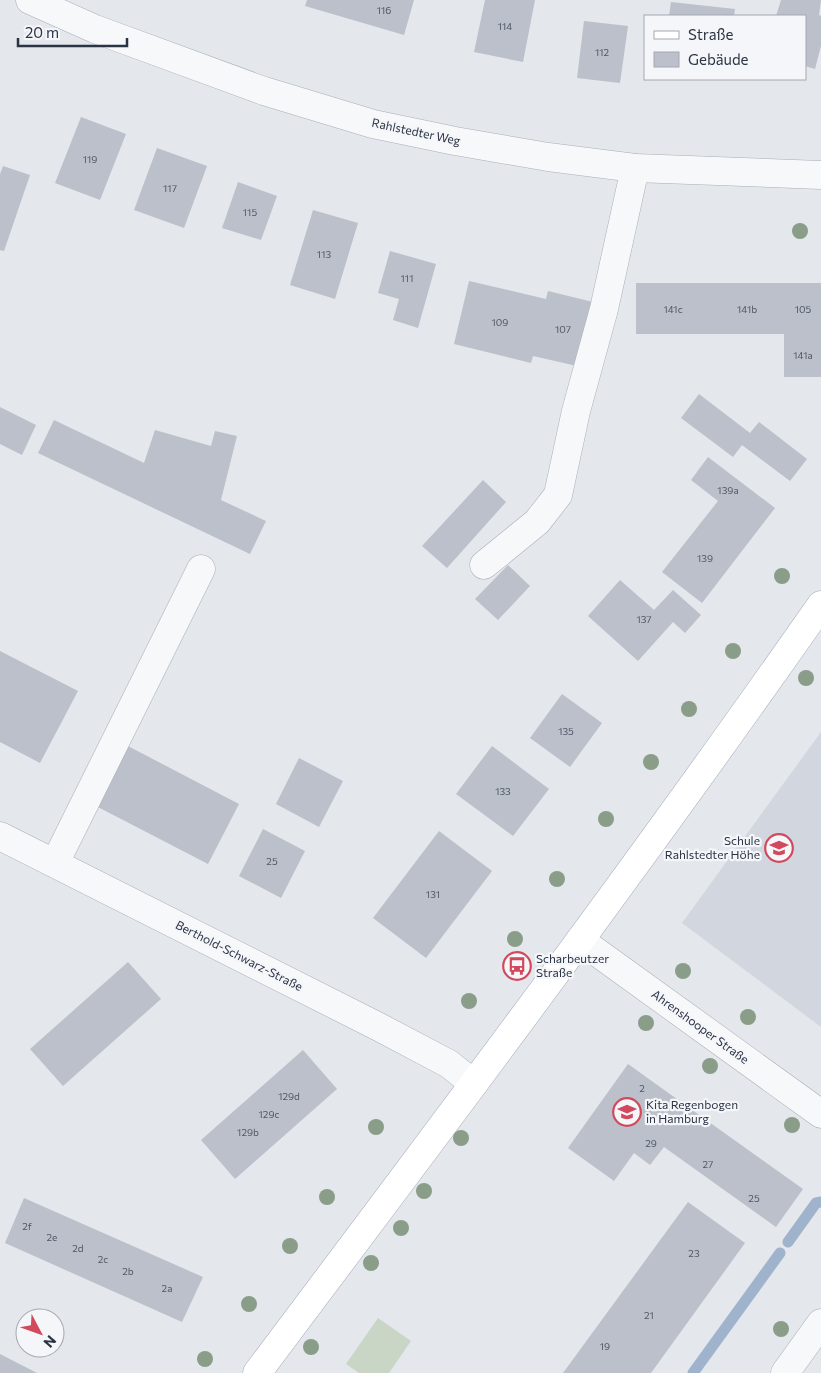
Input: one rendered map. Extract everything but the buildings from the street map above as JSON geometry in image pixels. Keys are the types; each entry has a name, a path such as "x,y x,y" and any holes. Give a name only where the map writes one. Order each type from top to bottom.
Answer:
{"main road":[{"path":"258,1373 716,755 821,605"}],"street":[{"name":"Rahlstedter Weg","path":"30,0 95,29 264,92 373,124 539,156 635,168 821,175"},
{"path":"484,565 537,522 558,495 576,411 604,309 635,168"},
{"path":"55,863 201,569"},
{"name":"Berthold-Schwarz-Straße","path":"0,836 439,1058 474,1084"},
{"name":"Ahrenshooper Straße","path":"580,940 821,1114"},
{"path":"785,1373 821,1323"}],"shaded area":[{"name":"Schule Rahlstedter Höhe","path":"821,732 821,1027 682,923"}],"green space":[{"path":"378,1318 411,1341 389,1373 359,1373 346,1364"}],"waterway":[{"path":"788,1242 816,1203 821,1202"},
{"path":"693,1373 780,1253"}],"place":[{"name":"Schule Rahlstedter Höhe","path":"779,848"},
{"name":"Scharbeutzer Straße","path":"517,966"},
{"name":"Kita Regenbogen in Hamburg","path":"627,1112"}]}
